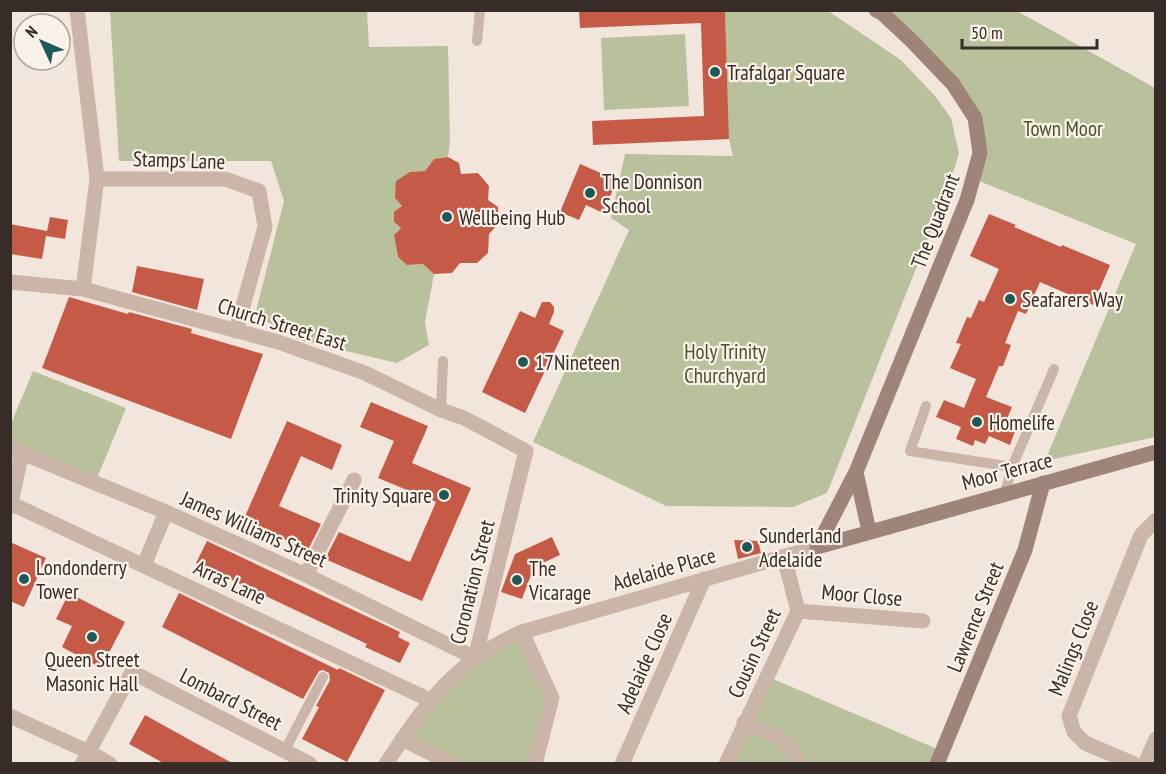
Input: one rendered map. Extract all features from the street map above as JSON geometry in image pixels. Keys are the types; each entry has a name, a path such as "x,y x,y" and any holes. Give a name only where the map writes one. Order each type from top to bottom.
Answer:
{"street":[{"path":"77,10 97,179 83,289"},
{"name":"The Quadrant","path":"817,546 856,472 967,200 980,153 975,118 952,84 912,41 876,10"},
{"name":"Stamps Lane","path":"97,179 225,179 259,191 265,227 237,331"},
{"name":"Church Street East","path":"10,282 83,289 278,342 365,373 441,410 464,418 526,451"},
{"path":"11,506 16,450"},
{"name":"James Williams Street","path":"16,450 166,512 306,575 475,658"},
{"name":"Coronation Street","path":"386,764 430,700 450,677 475,658 526,451"},
{"name":"Moor Terrace","path":"869,531 1155,452"},
{"path":"856,472 869,531"},
{"path":"306,575 354,480"},
{"name":"Lawrence Street","path":"937,764 1025,550 1043,483"},
{"name":"Arras Lane","path":"11,506 144,565 430,700"},
{"path":"144,565 166,512"},
{"name":"Malings Close","path":"1134,764 1085,743 1074,732 1069,716 1141,535 1155,520"},
{"name":"Adelaide Place","path":"475,658 499,642 522,632 869,531"},
{"name":"Cousin Street","path":"726,764 798,611 784,557"},
{"name":"Adelaide Close","path":"622,764 704,579"},
{"name":"Moor Close","path":"798,611 923,621"},
{"path":"522,632 552,698 535,764"},
{"name":"Lombard Street","path":"86,758 132,672 310,764"},
{"path":"10,716 86,758 110,764"},
{"path":"744,722 787,742 797,756 799,764"},
{"path":"402,739 452,764"},
{"path":"1145,764 1155,739"}],"lane":[{"path":"477,41 480,10"},
{"path":"441,410 442,361"},
{"path":"1005,493 1012,467 1054,369"},
{"path":"926,406 910,451 1012,467"},
{"path":"285,750 323,677"}],"green space":[{"path":"110,11 367,11 369,47 448,46 450,141 448,157 434,159 425,171 410,172 397,181 395,198 402,206 394,222 401,228 394,235 398,257 407,265 423,264 434,274 425,322 429,345 397,363 299,340 255,315 284,201 271,161 119,161"},
{"name":"Holy Trinity Churchyard","path":"725,11 828,11 901,60 935,96 951,118 959,154 948,188 827,493 793,507 666,506 533,442 629,230 611,218 625,154 733,156 729,139"},
{"name":"Town Moor","path":"876,11 1017,11 1155,88 1155,437 1045,461 1136,244 974,179 975,118"},
{"path":"685,34 689,106 604,110 601,38"},
{"path":"33,371 126,408 95,483 11,449 10,426"},
{"path":"522,632 552,698 535,763 452,763 402,739 430,700"},
{"path":"766,676 942,751 937,763 726,764"}],"building":[{"name":"Trafalgar Square","path":"579,10 725,10 729,139 593,145 592,121 704,116 701,23 580,28"},
{"name":"Wellbeing Hub","path":"448,157 459,163 461,174 478,173 489,186 488,200 498,207 499,223 489,234 488,253 477,263 460,263 452,273 434,274 423,264 407,265 398,257 394,235 401,228 394,222 394,212 402,206 395,198 396,181 410,172 425,171 434,159"},
{"name":"The Donnison School","path":"580,164 617,180 603,213 586,205 579,220 560,212"},
{"name":"Seafarers Way","path":"989,214 1061,247 1062,245 1110,265 1093,305 1040,282 1026,314 1018,311 1005,343 1011,345 1003,366 999,366 986,397 1012,407 1004,426 1015,431 1010,445 989,436 985,444 975,440 973,446 956,439 961,427 936,417 944,400 964,408 976,379 950,368 961,344 956,343 967,317 971,318 979,300 984,302 999,269 970,256"},
{"path":"50,217 68,220 65,239 46,236 42,259 10,254 10,224 47,231"},
{"path":"137,266 204,279 197,310 132,292"},
{"path":"69,297 192,329 191,333 263,354 231,439 42,368"},
{"name":"17Nineteen","path":"542,302 550,302 554,307 549,324 564,331 525,413 482,392 520,311 535,318"},
{"name":"Trinity Square","path":"371,402 428,426 412,463 471,488 422,601 325,559 339,532 410,562 436,502 378,478 394,441 360,427"},
{"name":"Trinity Square","path":"287,421 342,445 332,470 301,456 279,506 321,524 308,550 243,521"},
{"name":"The Vicarage","path":"552,537 560,555 534,567 522,599 501,592 515,554"},
{"name":"Sunderland Adelaide","path":"734,540 758,541 761,553 738,559"},
{"path":"207,541 400,632 398,637 410,643 400,663 365,647 367,644 196,563"},
{"name":"Londonderry Tower","path":"10,542 46,558 24,607 10,601"},
{"name":"Queen Street Masonic Hall","path":"69,593 125,622 101,668 62,647 72,626 56,619"},
{"path":"179,593 338,670 339,668 385,690 347,762 302,739 319,707 316,706 330,680 329,673 319,671 303,699 162,627"},
{"path":"145,715 234,764 165,764 129,744"}],"place":[{"name":"Trafalgar Square","path":"715,72"},
{"name":"The Donnison School","path":"590,193"},
{"name":"Wellbeing Hub","path":"447,217"},
{"name":"Seafarers Way","path":"1010,299"},
{"name":"17Nineteen","path":"523,362"},
{"name":"Homelife","path":"977,422"},
{"name":"Trinity Square","path":"444,495"},
{"name":"Sunderland Adelaide","path":"747,547"},
{"name":"Londonderry Tower","path":"24,579"},
{"name":"The Vicarage","path":"517,580"},
{"name":"Queen Street Masonic Hall","path":"92,637"}]}
